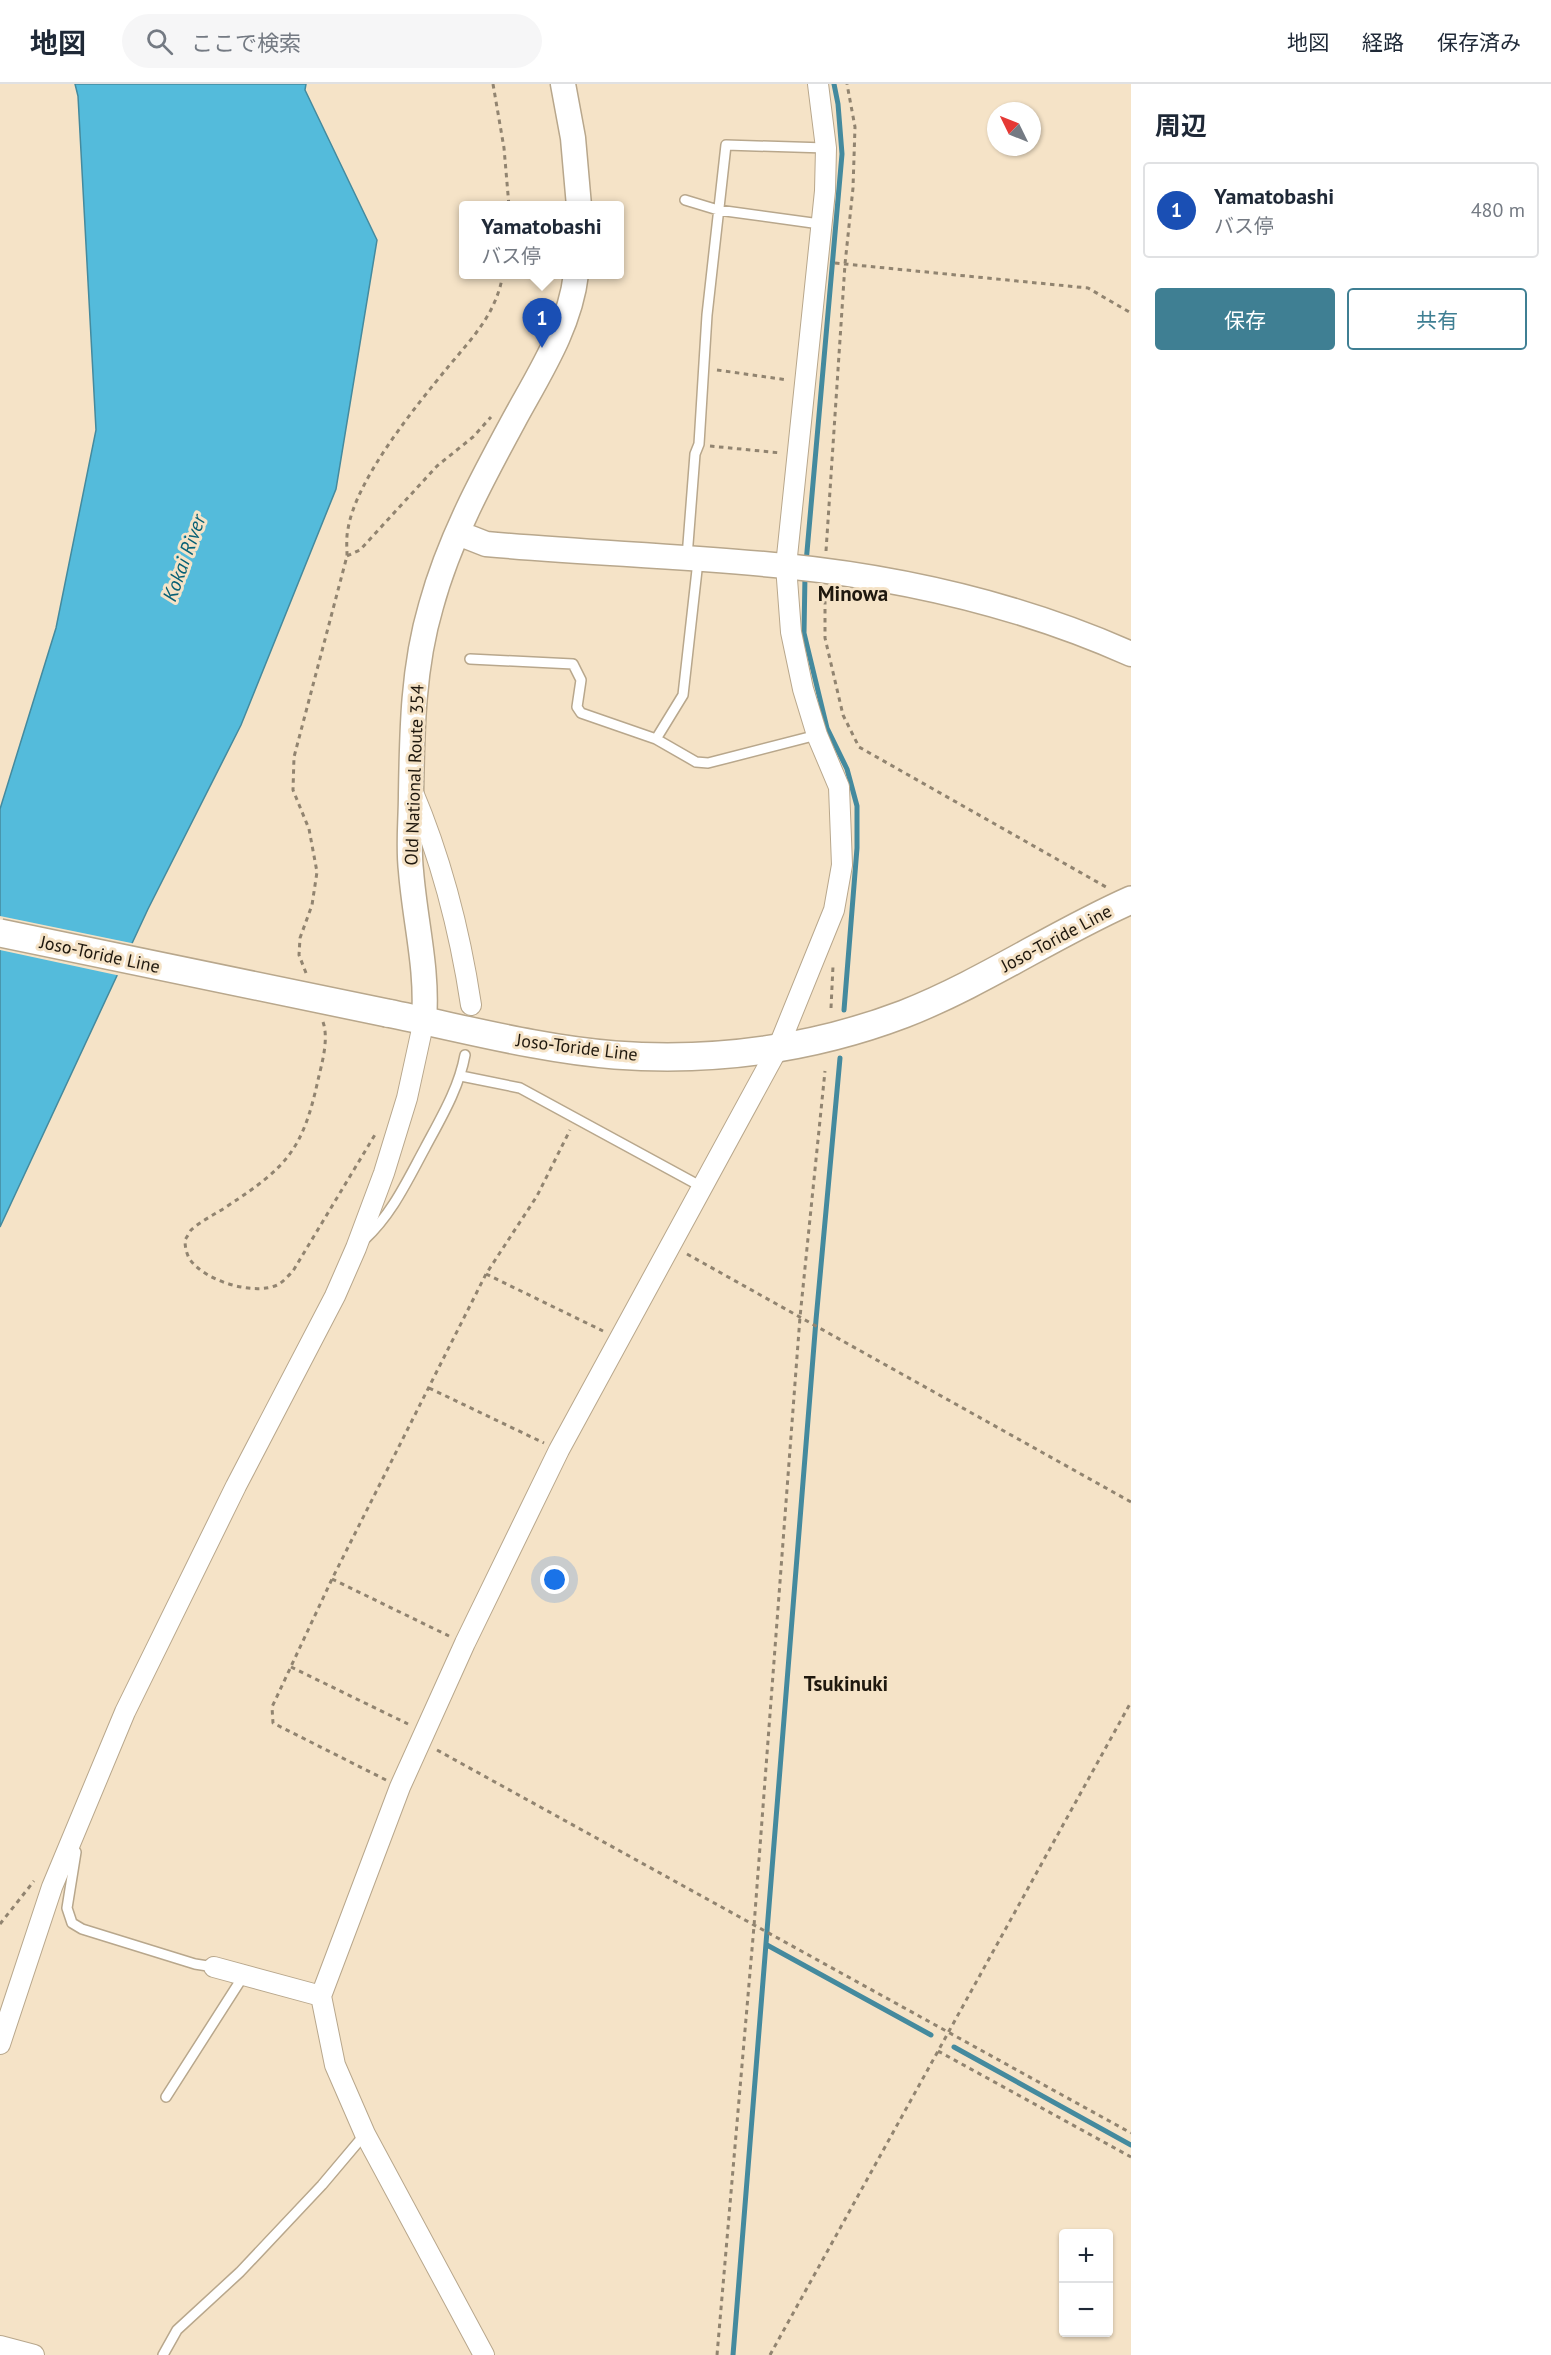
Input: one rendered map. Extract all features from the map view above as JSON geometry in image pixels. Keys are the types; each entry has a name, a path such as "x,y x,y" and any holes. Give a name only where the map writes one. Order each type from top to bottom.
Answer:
{"main road":[{"name":"Joso-Toride Line","path":"0,933 524,1041 613,1055 696,1056 778,1048 861,1030 953,993 1084,922 1130,900"}],"street":[{"path":"562,84 573,138 579,201"},
{"path":"484,2355 366,2134 335,2065 321,1996 400,1787 465,1643 559,1450 778,1048 834,910 842,865 839,787 817,735 803,689 791,632 805,569 799,455 804,382 825,191 826,148 818,84"},
{"name":"Old National Route 354","path":"424,1020 425,973 410,870 413,705 421,646 431,604 458,533 476,492 561,330 575,288 576,279"},
{"path":"458,533 486,544 692,558 805,569 903,584 1049,622 1131,654"},
{"path":"411,787 428,826 464,953 471,1005"},
{"path":"0,2044 52,1887 125,1712 236,1486 335,1296 356,1248 384,1173 407,1098 424,1020"},
{"path":"214,1967 321,1996"},
{"path":"0,2346 34,2355"}],"lane":[{"path":"656,739 683,695 692,558 694,454 699,444 703,369 726,145 826,148"},
{"path":"685,200 718,210 820,224"},
{"path":"470,658 573,664 581,680 577,707 581,713 656,739 696,762 708,763 817,735"},
{"path":"356,1248 379,1226 394,1206 441,1119 461,1076 465,1055"},
{"path":"461,1076 520,1088 702,1187"},
{"path":"70,1843 76,1852 67,1908 72,1923 82,1929 195,1964 214,1967"},
{"path":"166,2097 244,1975"},
{"path":"163,2355 177,2330 240,2272 322,2185 366,2134"}],"path":[{"path":"493,84 504,148 509,201"},
{"path":"847,84 855,127 853,188 805,569 825,638 843,715 859,747 1130,900"},
{"path":"840,264 1088,288 1131,313"},
{"path":"309,980 299,955 300,938 312,906 317,872 309,829 293,790 292,772 347,556 348,528 369,477 412,410 486,321 499,295 502,279"},
{"path":"703,369 804,382"},
{"path":"347,556 360,550 437,466 473,436"},
{"path":"699,444 799,455"},
{"path":"322,1020 326,1030 318,1082 305,1131 294,1151 277,1170 190,1230 185,1240 190,1259 228,1285 259,1289 279,1284 293,1271 379,1127"},
{"path":"717,2355 754,1926 800,1317 825,1071"},
{"path":"400,1787 273,1723 273,1707 332,1580 486,1274 537,1196 576,1118"},
{"path":"671,1244 1131,1502"},
{"path":"486,1274 619,1338"},
{"path":"429,1388 559,1450"},
{"path":"332,1580 465,1643"},
{"path":"291,1667 423,1737 754,1926 1131,2133"},
{"path":"770,2355 1131,1702"},
{"path":"938,2050 1131,2157"}],"water":[{"name":"Kokai River","path":"75,84 306,84 305,90 377,240 336,489 241,725 148,909 0,1227 0,809 56,628 96,430 78,96"}],"pier":[{"path":"0,916 136,944 121,976 0,950"}],"waterway":[{"path":"806,563 842,154 834,84"},
{"path":"805,575 804,633 827,728 847,769 857,806 857,848 844,1010"},
{"path":"733,2355 816,1320 840,1058"},
{"path":"767,1945 931,2035"},
{"path":"954,2047 1131,2145"}],"place":[{"name":"Yamatobashi","path":"542,348"}],"district":[{"name":"Minowa","path":"853,593"},
{"name":"Tsukinuki","path":"846,1683"}]}
